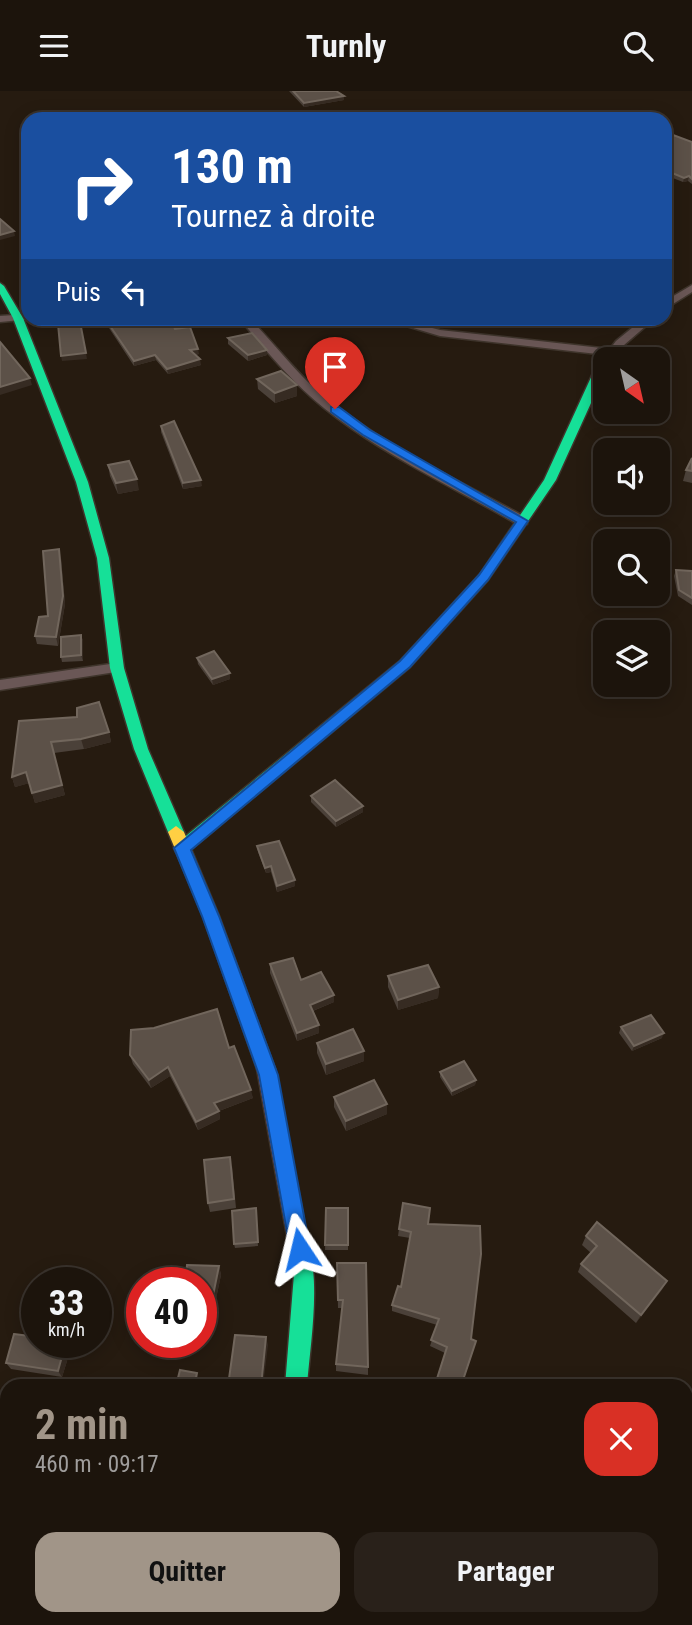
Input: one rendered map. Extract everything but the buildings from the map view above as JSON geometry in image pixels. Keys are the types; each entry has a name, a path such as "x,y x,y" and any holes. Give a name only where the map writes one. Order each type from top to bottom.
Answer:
{"street":[{"path":"0,286 21,315"},
{"path":"672,301 692,288"},
{"path":"0,319 21,318"},
{"path":"26,326 93,520 103,558 117,668 141,749 211,916 268,1075 304,1274 296,1379"},
{"path":"251,326 295,376 319,398 366,433 522,521"},
{"path":"412,326 440,334 593,356"},
{"path":"618,347 641,326"},
{"path":"182,848 405,664 484,577 550,479 593,384"},
{"path":"0,685 117,668"}],"traffic: fast":[{"path":"0,286 21,326"},
{"path":"21,326 82,482 103,558 117,668 141,749 176,832"},
{"path":"182,848 405,664 484,577 550,480 593,384"},
{"path":"296,1379 304,1274 299,1247"}],"traffic: slow":[{"path":"176,832 211,916 266,1069"}],"traffic: jam":[{"path":"266,1069 299,1247"}],"route":[{"path":"300,1249 268,1075 211,916 182,848 405,664 484,577 522,521 366,433 335,409"}]}
